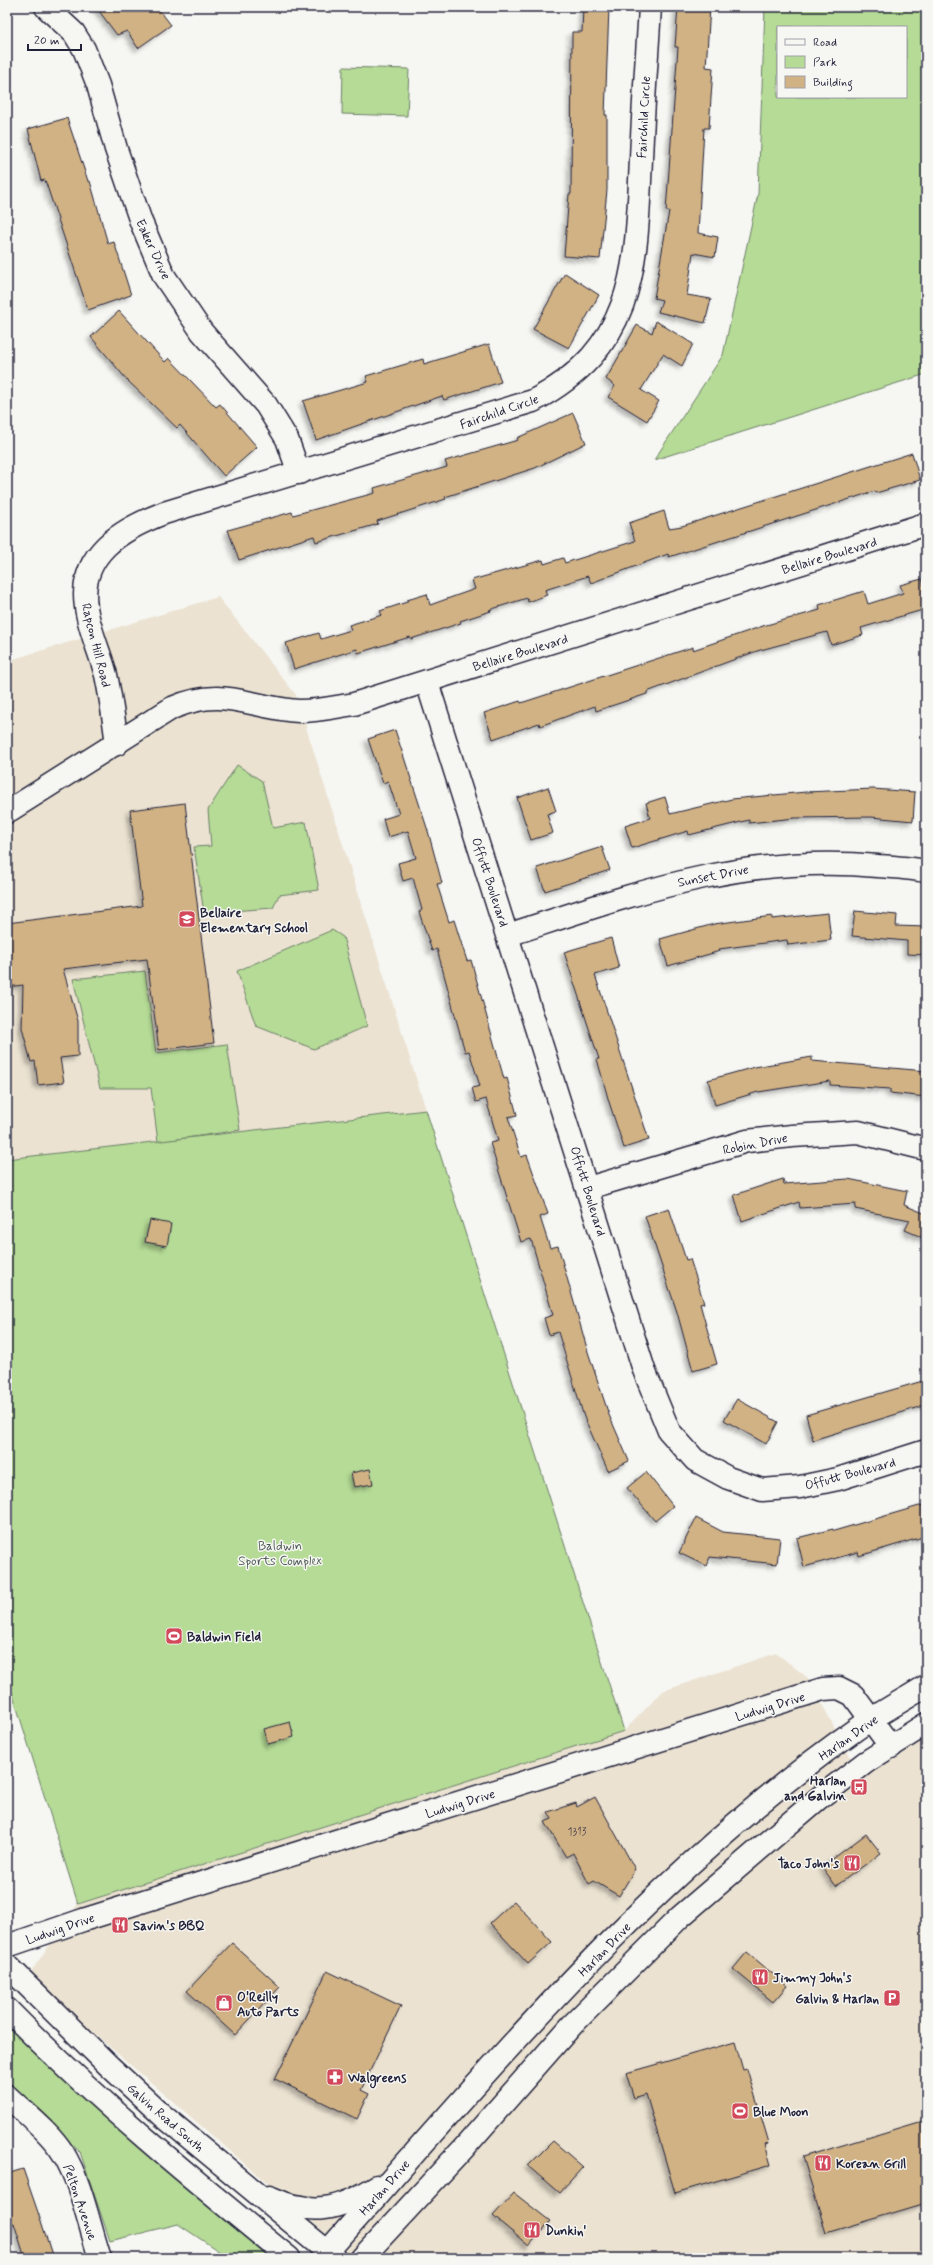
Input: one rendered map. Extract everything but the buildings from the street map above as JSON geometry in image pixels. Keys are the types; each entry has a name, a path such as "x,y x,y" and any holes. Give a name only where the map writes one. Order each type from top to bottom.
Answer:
{"street":[{"name":"Eaker Drive","path":"46,7 74,32 84,49 98,85 116,149 141,222 164,276 202,332 266,405 288,440 300,473"},
{"name":"Fairchild Circle","path":"164,513 300,473 533,401 559,387 589,360 609,334 626,299 636,250 650,7"},
{"name":"Rapcon Hill Road","path":"117,744 106,675 86,608 84,592 89,574 97,556 112,539 138,523 164,513"},
{"name":"Bellaire Boulevard","path":"7,812 172,708 189,700 210,697 231,698 270,707 299,710 323,710 354,704 926,524"},
{"name":"Offutt Boulevard","path":"427,682 588,1188 644,1370 669,1431 695,1460 728,1478 762,1490 800,1487 838,1479 926,1451"},
{"name":"Sunset Drive","path":"508,935 653,888 700,876 748,868 795,863 849,863 926,871"},
{"name":"Robin Drive","path":"588,1188 747,1142 792,1136 858,1132 926,1149"},
{"name":"Harlan Drive","path":"328,2256 409,2159 506,2050 686,1866 786,1782 872,1719 926,1686"},
{"name":"Ludwig Drive","path":"7,1946 84,1920 823,1689 839,1688 853,1695 891,1746"},
{"path":"362,2258 472,2139 572,2025 674,1922 818,1798 866,1762 926,1724"},
{"name":"Galvin Road South","path":"7,1966 108,2065 157,2110 248,2186 328,2256"},
{"path":"7,2009 77,2078 127,2124 289,2258"},
{"name":"Pelton Avenue","path":"7,2096 49,2135 63,2154 74,2177 100,2258"},
{"path":"248,2186 294,2206 313,2210 330,2208 359,2198 377,2186 409,2159"}],"shaded area":[{"name":"Bellaire Elementary School","path":"218,597 296,695 426,1110 7,1159 7,661"},
{"path":"776,1653 808,1678 862,1779 926,1737 926,2258 344,2258 349,2254 28,1976 78,1904 624,1731 663,1691"}],"green space":[{"path":"765,7 926,7 926,374 654,460 723,355 758,194"},
{"path":"343,67 409,69 407,116 342,114"},
{"path":"237,765 262,781 273,828 306,822 319,890 279,895 273,908 204,913 194,847 211,846 208,810"},
{"path":"332,930 343,937 367,1026 314,1049 256,1026 237,971"},
{"path":"145,971 156,1053 227,1044 240,1130 158,1142 151,1088 100,1088 73,979"},
{"name":"Baldwin Sports Complex","path":"426,1110 624,1731 78,1904 7,1676 7,1159"},
{"path":"7,2022 138,2145 269,2258 229,2258 178,2224 110,2241 80,2152 7,2084"}],"place":[{"name":"Bellaire Elementary School","path":"187,919"},
{"name":"Baldwin Field","path":"174,1636"},
{"name":"Harlan and Galvin","path":"859,1787"},
{"name":"Taco John's","path":"852,1863"},
{"name":"Savin's BBQ","path":"120,1925"},
{"name":"Jimmy John's","path":"760,1977"},
{"name":"Galvin & Harlan","path":"892,1998"},
{"name":"O'Reilly Auto Parts","path":"224,2003"},
{"name":"Walgreens","path":"335,2077"},
{"name":"Blue Moon","path":"740,2111"},
{"name":"Korean Grill","path":"823,2163"},
{"name":"Dunkin'","path":"532,2230"}]}
